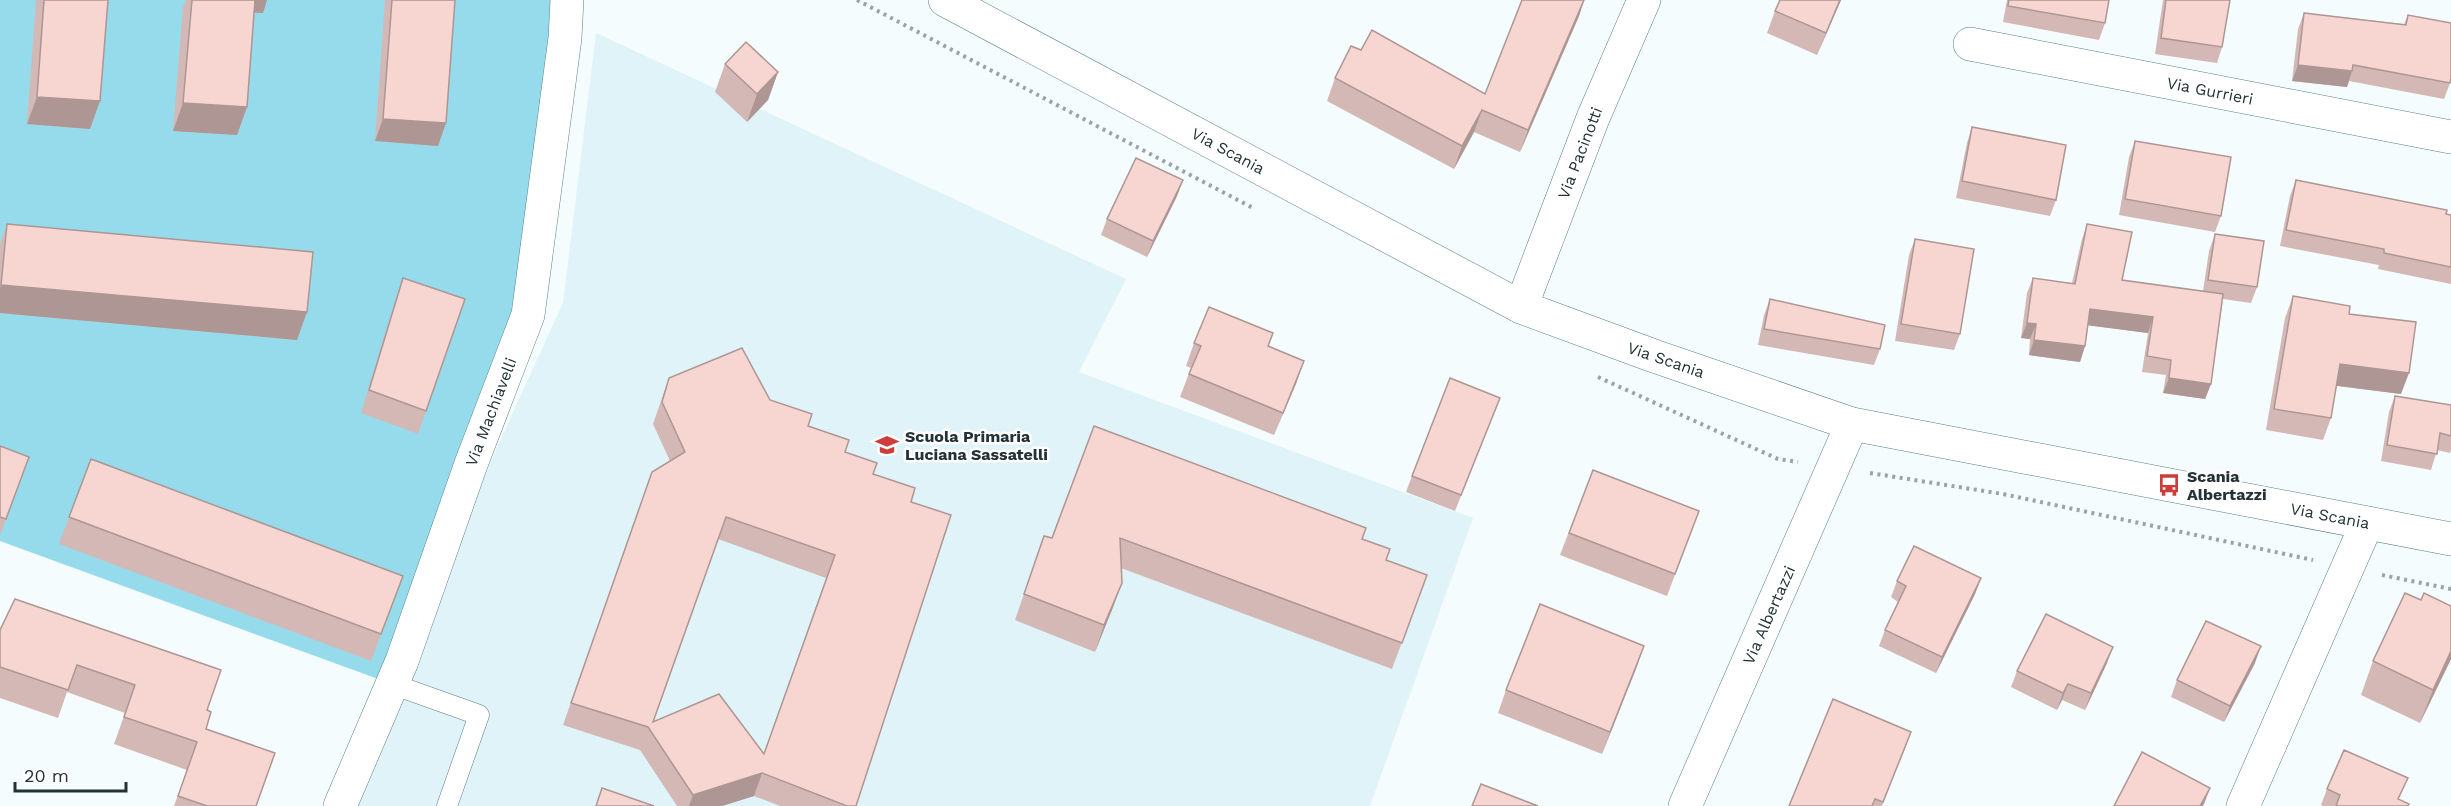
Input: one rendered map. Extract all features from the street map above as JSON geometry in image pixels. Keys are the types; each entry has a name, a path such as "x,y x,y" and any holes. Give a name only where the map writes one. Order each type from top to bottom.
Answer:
{"street":[{"name":"Via Machiavelli","path":"340,806 392,684 528,315 565,38 567,0"},
{"name":"Via Scania","path":"945,0 1521,307 1852,424 2451,539"},
{"name":"Via Pacinotti","path":"1521,307 1593,118 1644,0"},
{"name":"Via Gurrieri","path":"1970,44 2451,137"},
{"name":"Via Albertazzi","path":"1685,806 1852,424"},
{"path":"2243,806 2367,523"}],"lane":[{"path":"392,684 479,715 447,806"}],"shaded area":[{"path":"0,0 560,0 528,315 392,684 0,541"},
{"name":"Scuola Primaria Luciana Sassatelli","path":"596,33 1126,279 1079,372 1473,518 1370,806 333,806 563,303"}],"building":[{"path":"44,0 108,0 100,101 37,97"},
{"path":"192,0 255,0 247,107 183,103"},
{"path":"392,0 455,0 446,123 383,119"},
{"path":"1522,0 1584,0 1528,130 1482,110 1462,146 1335,78 1351,46 1361,50 1372,30 1485,94"},
{"path":"1780,0 1840,0 1826,33 1775,11"},
{"path":"2009,0 2109,0 2105,23 2008,6"},
{"path":"2166,0 2230,0 2222,47 2161,38"},
{"path":"2304,13 2406,25 2408,15 2451,23 2450,83 2353,65 2352,71 2298,65"},
{"path":"746,42 778,72 757,94 725,64"},
{"path":"1972,127 2066,145 2056,200 1962,181"},
{"path":"2135,141 2231,157 2221,216 2125,199"},
{"path":"1136,158 1183,180 1153,241 1107,219"},
{"path":"2296,180 2447,210 2446,214 2451,215 2451,267 2384,253 2384,249 2286,230"},
{"path":"7,224 313,252 307,312 1,285"},
{"path":"2087,224 2132,232 2122,280 2223,294 2211,384 2169,378 2171,360 2147,356 2153,317 2090,309 2085,346 2034,340 2036,324 2027,323 2033,278 2075,284"},
{"path":"2215,234 2264,241 2257,287 2208,280"},
{"path":"1915,239 1974,249 1960,334 1901,324"},
{"path":"403,278 465,299 426,411 369,390"},
{"path":"2293,296 2350,306 2349,314 2416,322 2409,373 2340,364 2331,418 2274,409"},
{"path":"1770,299 1885,325 1880,349 1764,329"},
{"path":"1209,307 1273,333 1268,346 1304,361 1283,413 1189,374 1201,346 1194,343"},
{"path":"742,348 770,400 812,414 808,426 849,440 845,452 877,463 873,474 915,488 911,502 951,515 856,806 847,806 762,773 693,795 648,727 571,703 652,472 685,452 662,402 669,378","holes":["726,517 835,555 764,754 719,694 653,722"]},
{"path":"1450,378 1500,398 1461,495 1412,476"},
{"path":"2395,396 2451,405 2451,436 2440,433 2437,454 2387,445"},
{"path":"1094,426 1366,528 1362,539 1390,549 1386,560 1427,575 1402,643 1120,538 1122,583 1104,625 1024,594 1044,536 1052,538"},
{"path":"0,446 29,457 6,519 0,517"},
{"path":"91,459 403,576 381,634 69,517"},
{"path":"1593,470 1699,511 1675,574 1569,533"},
{"path":"1914,546 1981,578 1942,657 1885,630 1906,586 1897,581"},
{"path":"2405,593 2421,600 2424,593 2451,606 2451,651 2433,690 2373,661"},
{"path":"15,599 221,670 207,710 211,712 206,729 275,753 256,806 207,806 178,796 197,742 124,717 135,685 77,665 68,690 0,667 0,630"},
{"path":"1540,604 1644,646 1610,732 1506,690"},
{"path":"2046,614 2113,647 2091,693 2068,684 2063,693 2017,671"},
{"path":"2206,621 2261,646 2230,706 2177,680"},
{"path":"1833,699 1911,732 1883,802 1875,799 1872,806 1789,806"},
{"path":"2344,750 2408,778 2398,799 2409,804 2408,806 2336,806 2340,795 2327,789"},
{"path":"2142,752 2210,788 2200,806 2114,806"},
{"path":"1481,784 1538,806 1472,806"},
{"path":"602,788 654,806 596,806"}],"place":[{"name":"Scuola Primaria Luciana Sassatelli","path":"887,445"},
{"name":"Scania Albertazzi","path":"2169,485"}]}
